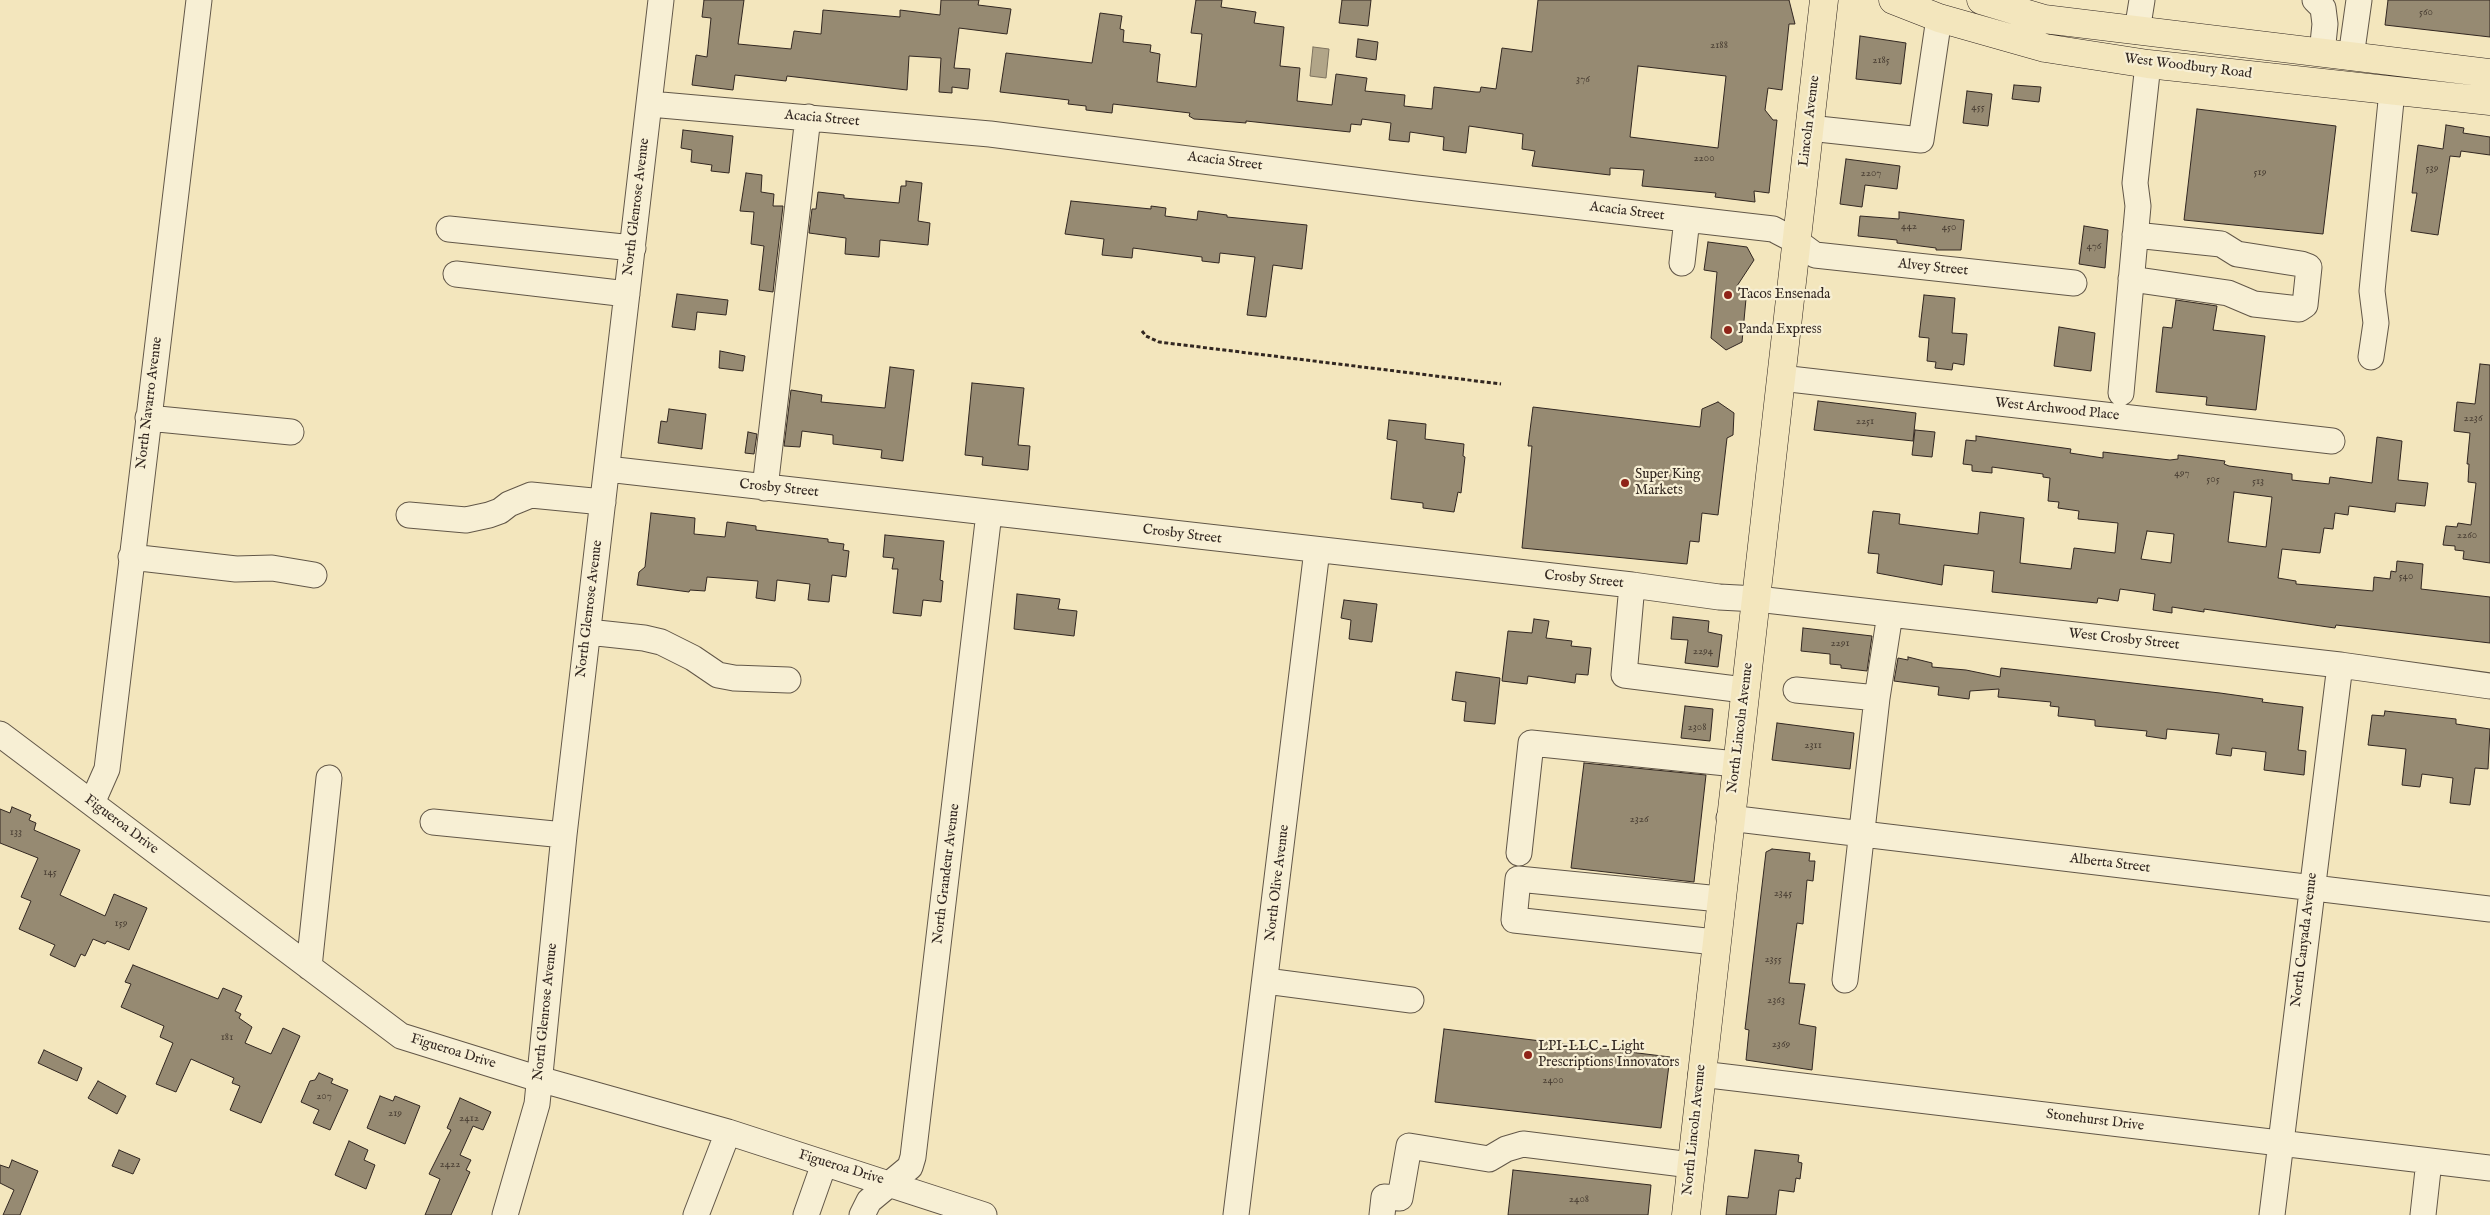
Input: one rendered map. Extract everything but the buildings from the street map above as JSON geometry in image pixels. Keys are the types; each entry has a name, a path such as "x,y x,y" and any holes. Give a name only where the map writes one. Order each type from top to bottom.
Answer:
{"main road":[{"name":"Lincoln Avenue","path":"1796,241 1824,0"},
{"name":"West Woodbury Road","path":"1893,0 1938,18 2045,48 2148,64 2490,101"},
{"path":"1983,0 2017,5 2044,19 2137,32 2490,73"},
{"name":"North Lincoln Avenue","path":"1686,1215 1720,899 1744,690 1757,599 1796,241"}],"street":[{"name":"North Navarro Avenue","path":"92,803 107,769 199,0"},
{"name":"North Glenrose Avenue","path":"505,1215 534,1113 540,1079 564,835 661,0"},
{"path":"2137,32 2142,0"},
{"path":"2314,0 2323,8 2325,24 2322,53"},
{"path":"2351,56 2359,0"},
{"path":"1809,128 1921,140 1938,18"},
{"path":"2121,394 2138,206 2135,183 2148,64"},
{"path":"2371,357 2376,323 2372,291 2392,91"},
{"name":"Acacia Street","path":"650,104 990,134 1773,229 1796,241"},
{"path":"765,488 808,117"},
{"path":"1682,263 1687,219"},
{"path":"449,229 633,248"},
{"path":"2131,279 2228,293 2254,304 2300,309 2305,305 2308,267 2301,264 2237,254 2221,244 2135,235"},
{"name":"Alvey Street","path":"1796,241 1814,255 2074,283"},
{"path":"456,274 627,294"},
{"name":"West Archwood Place","path":"1781,378 2332,442"},
{"path":"148,418 291,432"},
{"name":"Crosby Street","path":"607,470 1632,585 1719,597 1757,599"},
{"path":"409,515 466,520 489,515 531,495 603,502"},
{"name":"North Grandeur Avenue","path":"862,1215 869,1201 892,1184 910,1167 913,1157 989,513"},
{"name":"North Olive Avenue","path":"1236,1215 1317,550"},
{"path":"131,557 236,569 272,568 314,575"},
{"path":"1632,585 1624,675 1744,690"},
{"name":"West Crosby Street","path":"1757,599 2340,665 2490,686"},
{"path":"1845,980 1877,698 1890,614"},
{"path":"588,632 644,638 661,642 693,658 718,675 734,678 788,680"},
{"name":"North Canyada Avenue","path":"2272,1215 2340,665"},
{"path":"1796,690 1877,698"},
{"name":"Figueroa Drive","path":"0,734 401,1036 540,1079 728,1132 984,1215"},
{"path":"1519,853 1531,743 1736,764"},
{"path":"309,967 329,778"},
{"name":"Alberta Street","path":"1730,818 2490,909"},
{"path":"433,822 564,835"},
{"path":"1716,942 1514,920 1518,879 1720,899"},
{"path":"1266,981 1411,1000"},
{"name":"Stonehurst Drive","path":"1701,1074 2490,1168"},
{"path":"696,1215 728,1132"},
{"path":"1382,1215 1384,1197 1400,1198 1410,1146 1489,1159 1506,1149 1523,1144 1691,1165"},
{"path":"2423,1215 2429,1161"},
{"path":"806,1215 824,1164"}],"path":[{"path":"1142,331 1146,336 1159,342 1502,384"}],"shaded area":[{"path":"1313,47 1329,49 1326,78 1310,76"}],"place":[{"name":"Tacos Ensenada","path":"1728,295"},
{"name":"Panda Express","path":"1728,330"},
{"name":"Super King Markets","path":"1625,483"},
{"name":"LPI-LLC - Light Prescriptions Innovators","path":"1528,1055"}]}
